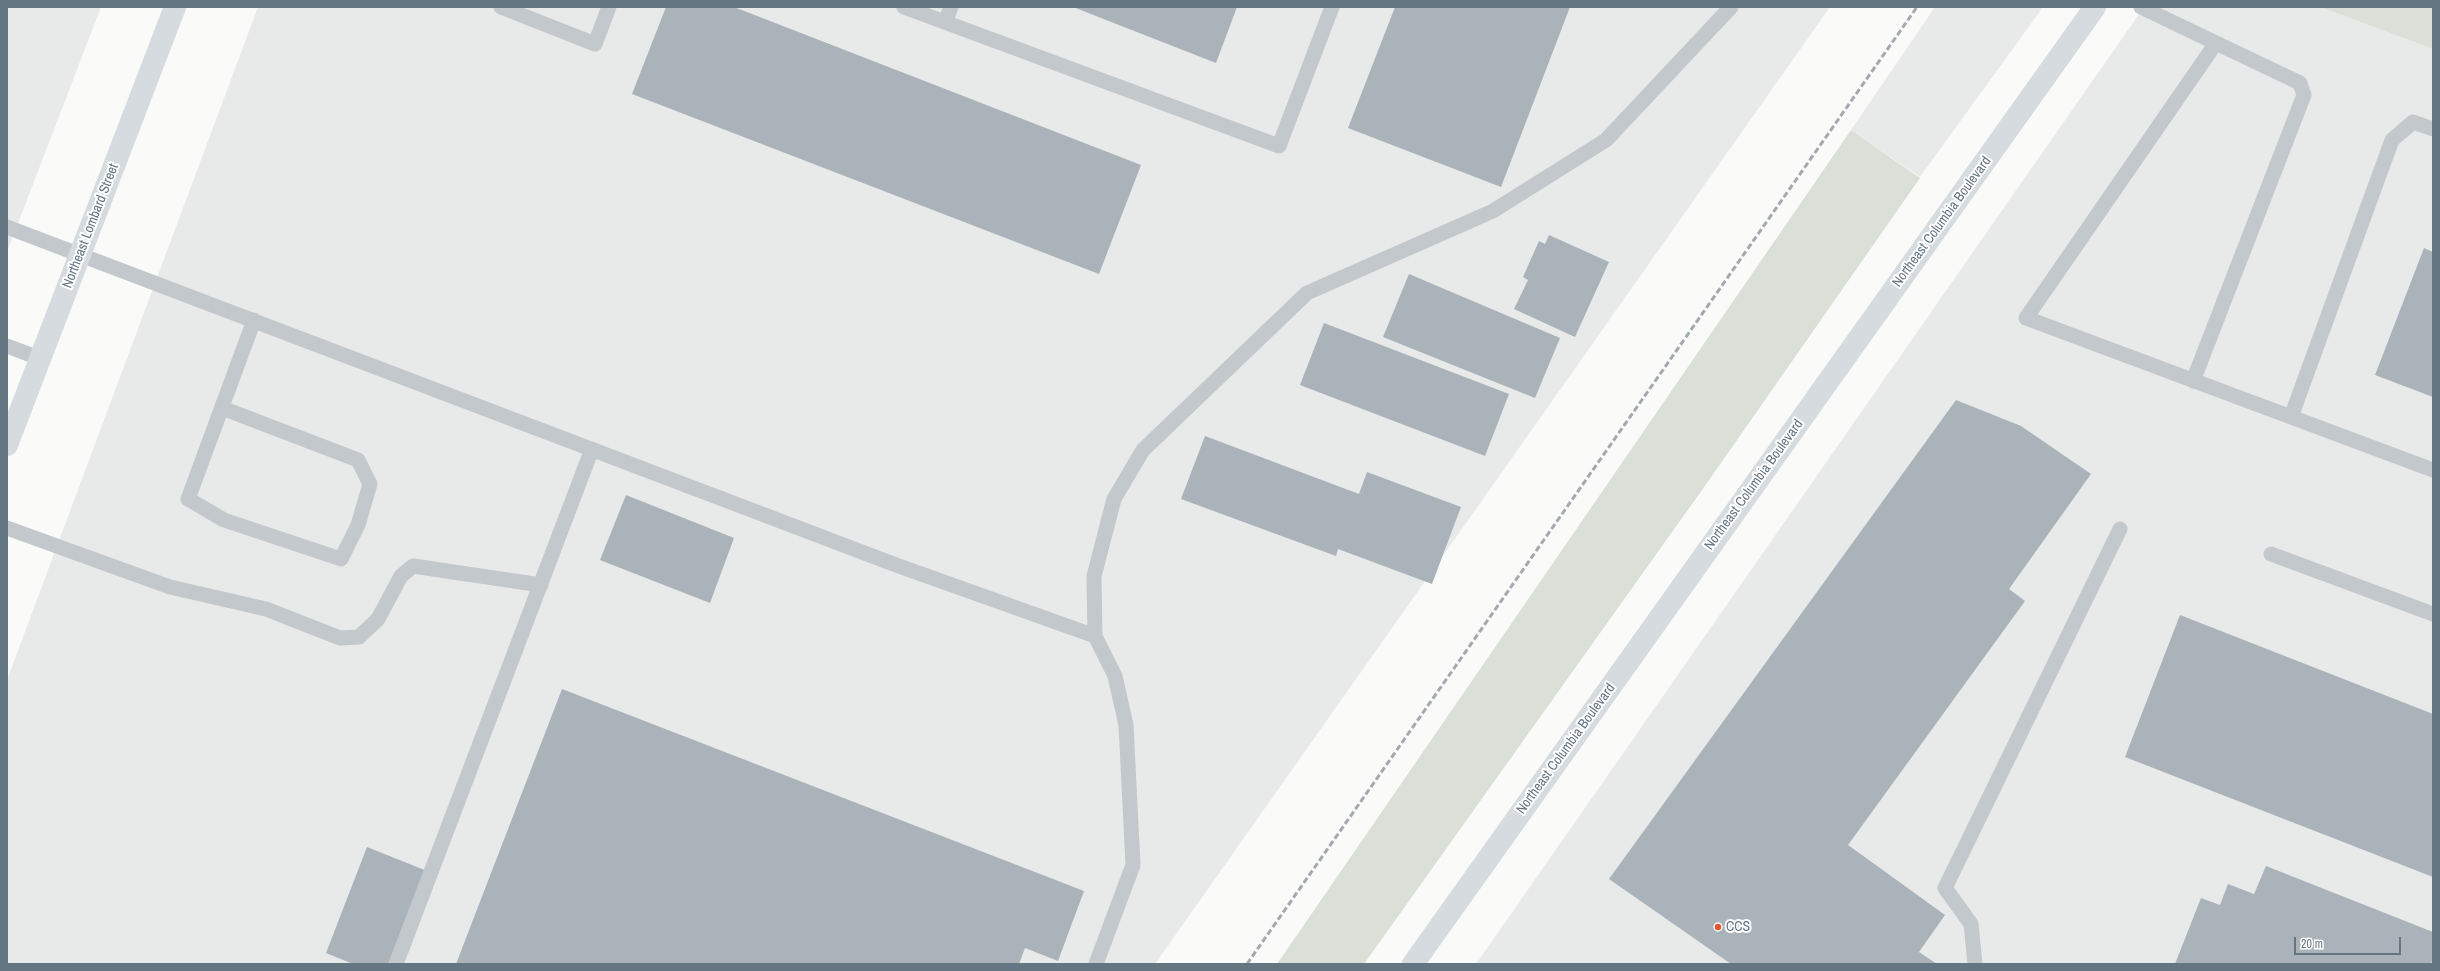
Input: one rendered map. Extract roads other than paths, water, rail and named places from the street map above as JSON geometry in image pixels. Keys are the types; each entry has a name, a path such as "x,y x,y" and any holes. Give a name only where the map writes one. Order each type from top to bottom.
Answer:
{"main road":[{"name":"Northeast Lombard Street","path":"7,445 39,358 175,7"},
{"name":"Northeast Columbia Boulevard","path":"1413,964 2095,7"}],"lane":[{"path":"500,7 595,44 609,7"},
{"path":"904,7 1279,146 1332,7"},
{"path":"945,22 951,7"},
{"path":"1096,964 1133,865 1126,725 1115,676 1095,636 1094,576 1114,499 1144,450 1307,293 1493,211 1606,140 1731,7"},
{"path":"2141,7 2300,83 2304,95 2193,381"},
{"path":"2216,44 2026,318 2433,470"},
{"path":"2291,417 2392,140 2413,122 2433,130"},
{"path":"7,226 896,565 1095,636"},
{"path":"222,408 358,460 370,484 358,525 341,559 224,520 188,499 254,320"},
{"path":"7,346 39,358"},
{"path":"396,964 592,449"},
{"path":"7,528 170,587 266,609 340,638 359,636 378,620 402,576 413,566 541,585"},
{"path":"1975,964 1971,924 1945,888 2120,529"},
{"path":"2271,554 2433,614"}],"railway":[{"path":"1247,964 1917,7"}],"place":[{"name":"CCS","path":"1718,927"}]}
